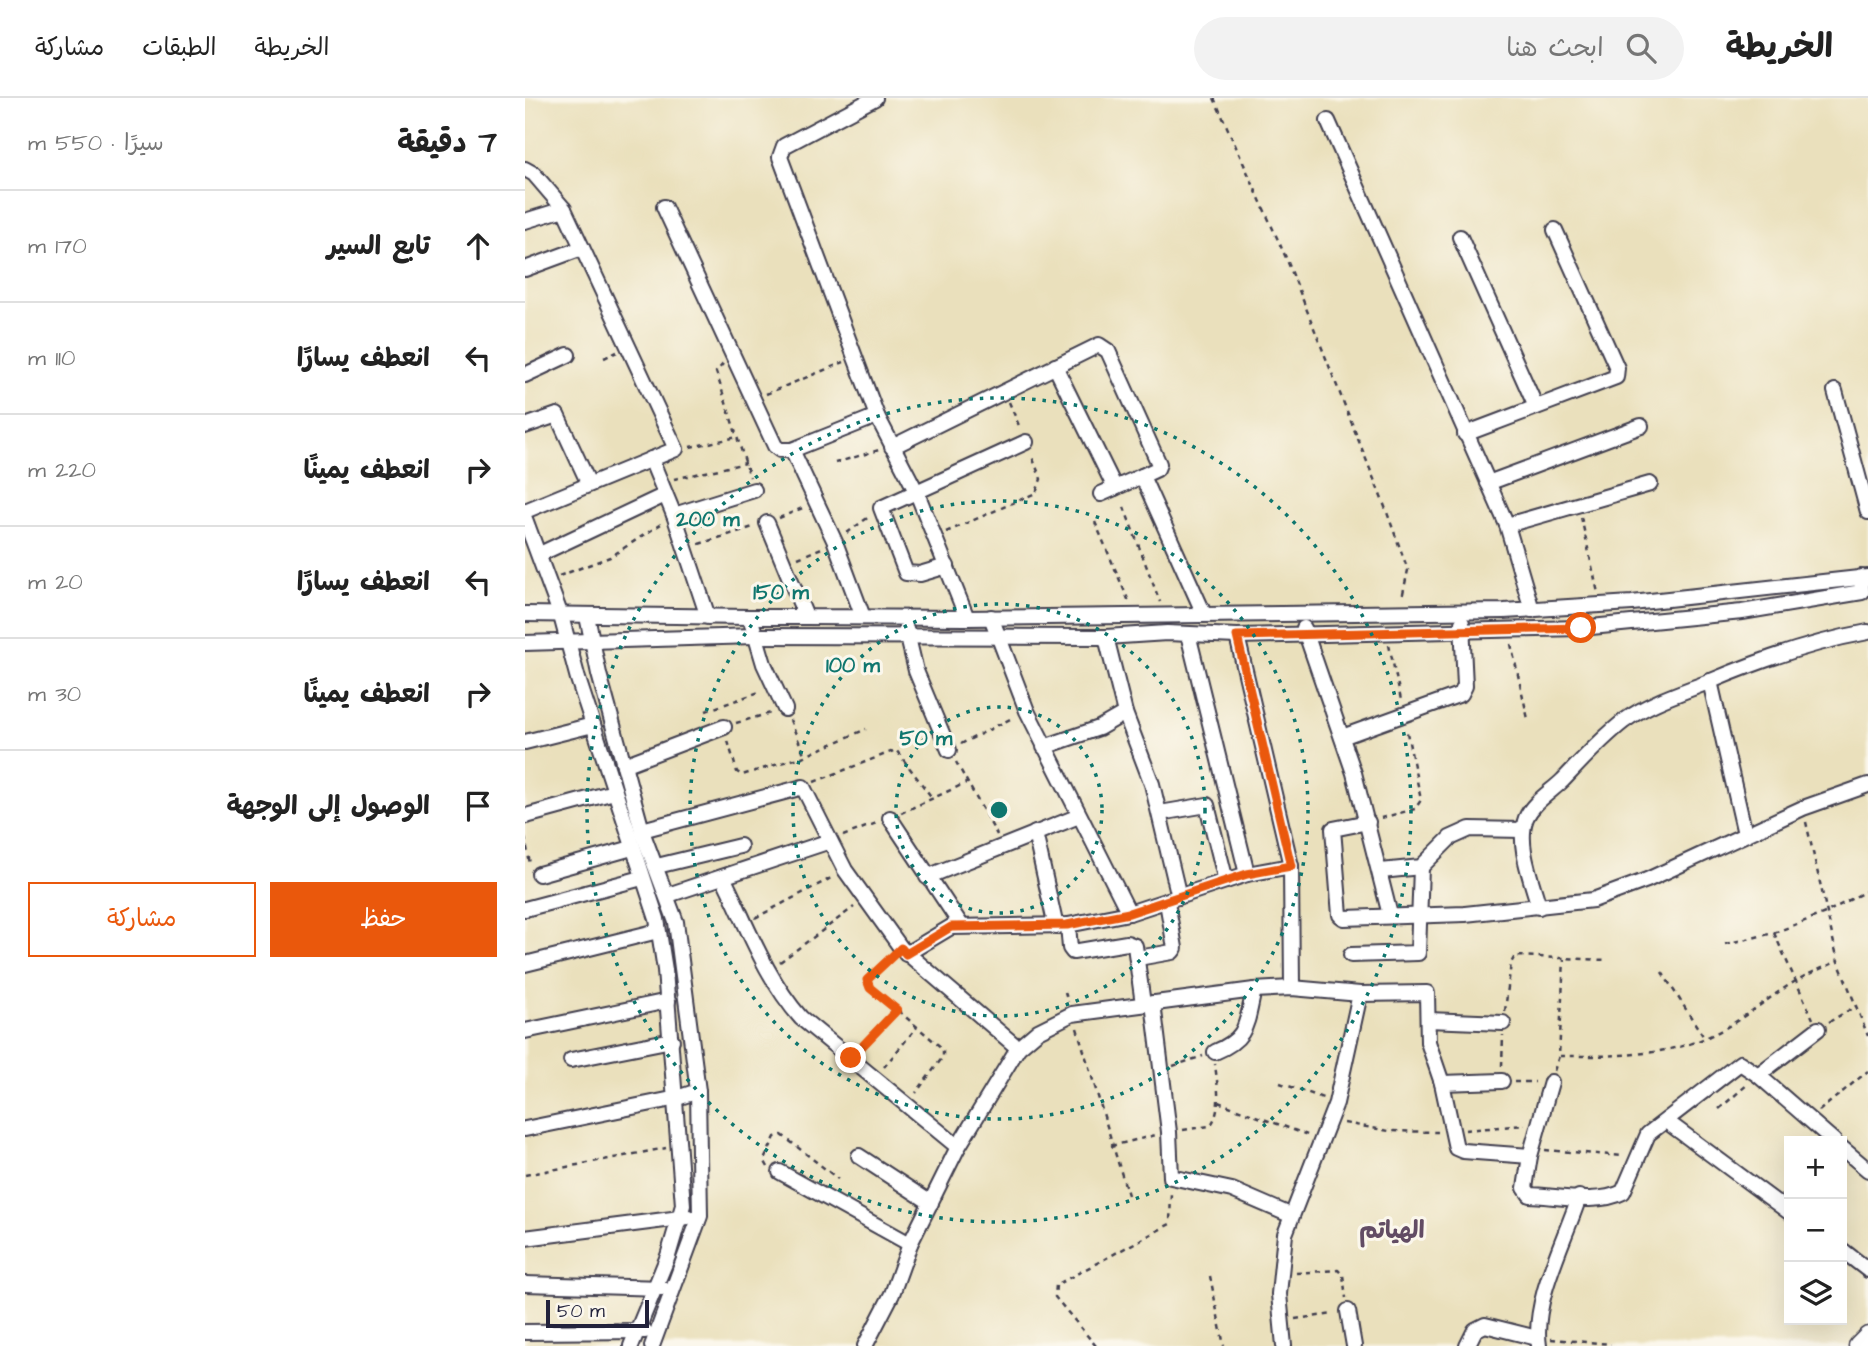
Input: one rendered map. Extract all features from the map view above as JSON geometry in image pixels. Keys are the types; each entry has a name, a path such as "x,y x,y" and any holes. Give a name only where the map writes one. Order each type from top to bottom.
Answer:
{"street":[{"path":"875,98 784,146 780,157 853,358 877,416 918,493 968,618"},
{"path":"1328,121 1507,525 1532,610"},
{"path":"525,169 534,174 564,209 676,449 525,511"},
{"path":"664,207 733,361 775,446 792,450 877,416"},
{"path":"525,221 564,209"},
{"path":"1465,433 1609,380 1617,374 1555,230"},
{"path":"1460,237 1536,407"},
{"path":"525,269 582,248"},
{"path":"892,447 1005,394 1094,345 1108,351 1159,464 1157,469 1101,494"},
{"path":"525,375 568,355"},
{"path":"1055,366 1115,488"},
{"path":"1835,391 1868,512"},
{"path":"525,426 557,415 589,484"},
{"path":"1488,483 1641,426"},
{"path":"947,565 920,574 906,573 881,508 1026,442"},
{"path":"792,450 818,502 863,617"},
{"path":"651,459 674,515 708,617"},
{"path":"1142,476 1203,614"},
{"path":"1507,525 1650,484"},
{"path":"540,554 662,489"},
{"path":"674,515 754,490"},
{"path":"525,519 549,579 659,931 668,1001 677,1098 682,1217 631,1346"},
{"path":"767,523 806,617"},
{"path":"525,614 968,618 1532,610 1600,606 1864,577 1860,593 1636,624 1508,630 1237,636 754,636 525,643"},
{"path":"1342,737 1461,694 1465,686 1461,611"},
{"path":"1299,614 1368,822 1390,915"},
{"path":"587,616 642,831 668,895 683,956 698,1091 700,1216 652,1346"},
{"path":"750,617 754,636 773,687 785,709"},
{"path":"904,617 907,637 927,700 949,750"},
{"path":"991,617 1044,747 1129,913"},
{"path":"1539,907 1523,830 1535,805 1590,750 1624,721 1669,696 1763,658 1799,646 1868,632"},
{"path":"1188,634 1247,874"},
{"path":"1106,636 1125,713 1160,813 1173,899 1174,950 1137,958"},
{"path":"1237,636 1291,866 1292,988"},
{"path":"1710,681 1745,834"},
{"path":"1044,747 1099,728 1125,713"},
{"path":"525,742 593,726"},
{"path":"624,765 724,727"},
{"path":"1368,822 1333,829 1340,915 1346,919 1539,907 1593,900 1619,892 1803,808 1868,785"},
{"path":"642,831 803,787 845,870 903,951 1018,1048"},
{"path":"526,816 614,792"},
{"path":"1160,813 1207,805 1226,881"},
{"path":"927,877 1079,816"},
{"path":"890,818 961,925"},
{"path":"1381,872 1421,867 1459,832 1488,828 1523,830"},
{"path":"1035,833 1062,926 1073,952 1131,944 1135,946 1161,1070 1169,1132 1171,1177 1232,1190 1290,1215"},
{"path":"668,895 831,841"},
{"path":"657,866 740,846"},
{"path":"540,874 632,848"},
{"path":"903,951 961,925 1062,926 1129,913 1247,874 1291,866"},
{"path":"1351,955 1418,953 1421,867"},
{"path":"723,877 776,988 801,1018 958,1147"},
{"path":"525,909 642,878"},
{"path":"525,964 659,931"},
{"path":"865,1346 892,1294 910,1244 958,1147 1018,1048 1038,1031 1072,1014 1254,990 1292,988 1360,994 1427,993 1432,1060 1442,1083 1456,1147 1463,1151 1531,1152"},
{"path":"1215,1052 1234,1044 1243,1034 1254,990"},
{"path":"1285,1346 1280,1274 1290,1215 1336,1103 1360,994"},
{"path":"525,1031 668,1001"},
{"path":"1428,1020 1503,1023"},
{"path":"1758,1075 1818,1028"},
{"path":"571,1060 672,1040"},
{"path":"1551,1082 1531,1152 1525,1188 1528,1194 1579,1197 1613,1196 1623,1192 1627,1188 1635,1158 1648,1134 1737,1064 1743,1064 1758,1075 1829,1136"},
{"path":"1442,1083 1501,1082"},
{"path":"525,1129 677,1098 698,1091"},
{"path":"1666,1121 1784,1208"},
{"path":"1847,1151 1868,1170"},
{"path":"859,1156 931,1203"},
{"path":"780,1172 910,1244"},
{"path":"1467,1346 1475,1330 1485,1325 1538,1342 1550,1275 1579,1197"},
{"path":"525,1238 700,1216"},
{"path":"1847,1255 1868,1270"},
{"path":"525,1284 655,1287 674,1290"},
{"path":"1348,1311 1354,1346"},
{"path":"525,1332 657,1331"},
{"path":"1858,1346 1868,1336"}],"path":[{"path":"1214,98 1287,260 1408,570 1399,612"},
{"path":"753,400 853,358"},
{"path":"662,489 745,463 716,372 719,365 733,361"},
{"path":"936,536 1036,493 1040,475 1005,394"},
{"path":"676,449 738,437"},
{"path":"835,463 892,447"},
{"path":"685,548 767,523 818,502"},
{"path":"1577,504 1600,606"},
{"path":"1124,507 1165,615"},
{"path":"785,564 835,542 881,508"},
{"path":"549,579 610,556 635,543 674,515"},
{"path":"1095,522 1136,617"},
{"path":"1508,630 1528,719"},
{"path":"1368,822 1415,808 1419,804 1386,632"},
{"path":"706,711 773,687"},
{"path":"805,756 785,709 724,727 739,775 805,756 866,729"},
{"path":"1002,845 949,750 1027,710"},
{"path":"803,787 893,750 900,751 933,799 968,782"},
{"path":"1803,808 1837,961 1868,1036"},
{"path":"525,837 531,870 540,874"},
{"path":"746,922 845,870"},
{"path":"1725,944 1774,933 1825,913 1868,890"},
{"path":"767,971 865,899"},
{"path":"1774,933 1794,982 1818,1028 1856,1006"},
{"path":"903,951 867,980 870,988 942,1046 944,1053 908,1104"},
{"path":"1551,1082 1501,1082 1503,1023 1512,958 1518,955 1607,960"},
{"path":"1564,959 1559,1056 1653,1051 1705,1038 1761,1007 1794,982 1837,961"},
{"path":"1662,972 1705,1038"},
{"path":"851,1058 897,1010"},
{"path":"1072,1014 1128,1195"},
{"path":"876,1078 917,1027"},
{"path":"1111,1146 1169,1132 1210,1126 1218,1102 1215,1052 1161,1070"},
{"path":"1809,1119 1868,1071"},
{"path":"1719,1110 1758,1075"},
{"path":"1280,1083 1336,1103"},
{"path":"1218,1102 1320,1140"},
{"path":"1329,1120 1389,1131 1451,1132 1539,1124"},
{"path":"780,1172 766,1166 764,1160 779,1135 838,1180"},
{"path":"525,1175 680,1145"},
{"path":"1531,1152 1635,1158"},
{"path":"1095,1346 1055,1297 1056,1285 1170,1224 1171,1177"},
{"path":"1280,1274 1338,1270 1343,1275 1348,1311 1282,1321"},
{"path":"1210,1276 1224,1346"},
{"path":"1538,1342 1611,1344"}],"district":[{"name":"الهياتم","path":"1392,1230"}],"route":[{"path":"851,1058 897,1010 870,988 867,980 901,948 906,954 934,935 961,925 1056,927 1129,913 1247,874 1291,866 1252,688 1237,636 1581,628"}]}
